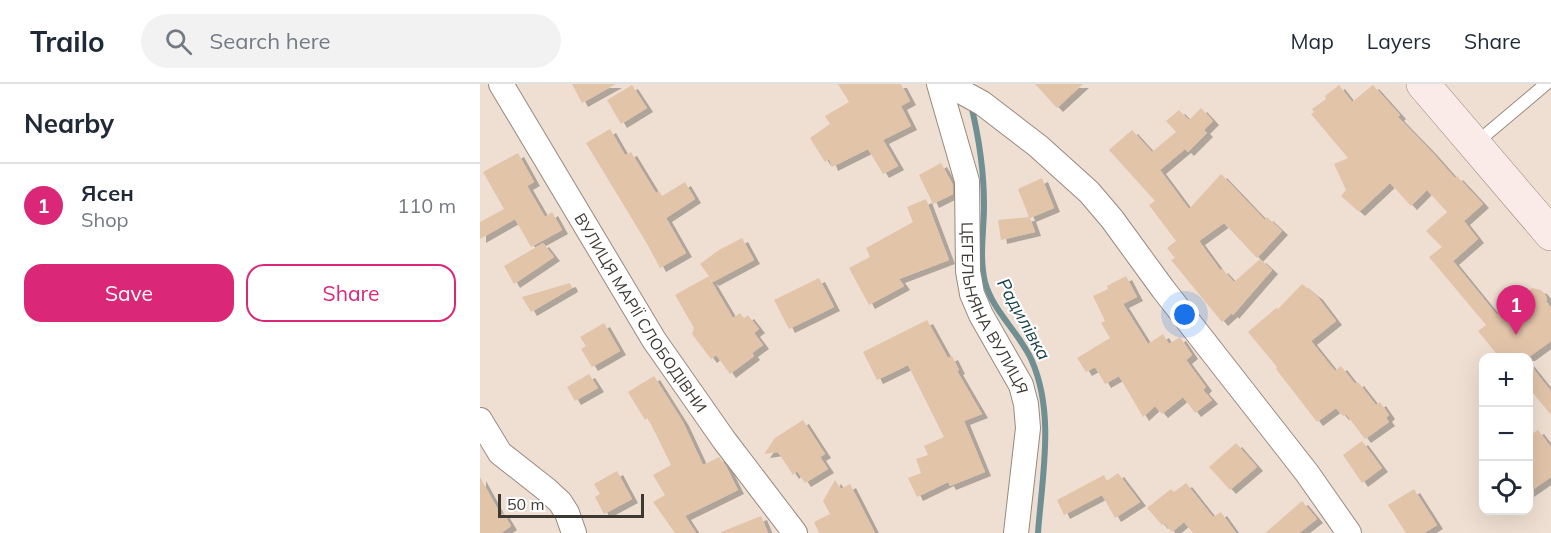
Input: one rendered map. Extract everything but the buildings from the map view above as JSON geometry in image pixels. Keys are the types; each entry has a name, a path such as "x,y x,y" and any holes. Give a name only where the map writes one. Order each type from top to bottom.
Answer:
{"main road":[{"path":"1423,84 1551,234"}],"street":[{"name":"ВУЛИЦЯ МАРІЇ СЛОБОДІВНИ","path":"501,84 654,340 724,440 795,533"},
{"path":"948,87 982,103 1064,168 1089,192 1313,480 1349,533"},
{"name":"ЦЕГЕЛЬНЯНА ВУЛИЦЯ","path":"948,87 967,181 968,271 972,294 981,315 1021,385 1026,404 1028,428 1016,533"},
{"path":"480,420 500,453 560,502 567,513 573,533"}],"lane":[{"path":"1475,144 1546,84"}],"waterway":[{"name":"Радилівка","path":"971,105 979,142 983,179 982,254 985,282 994,303 1032,361 1043,402 1045,446 1038,533"}],"place":[{"name":"Ясен","path":"1516,335"}]}
